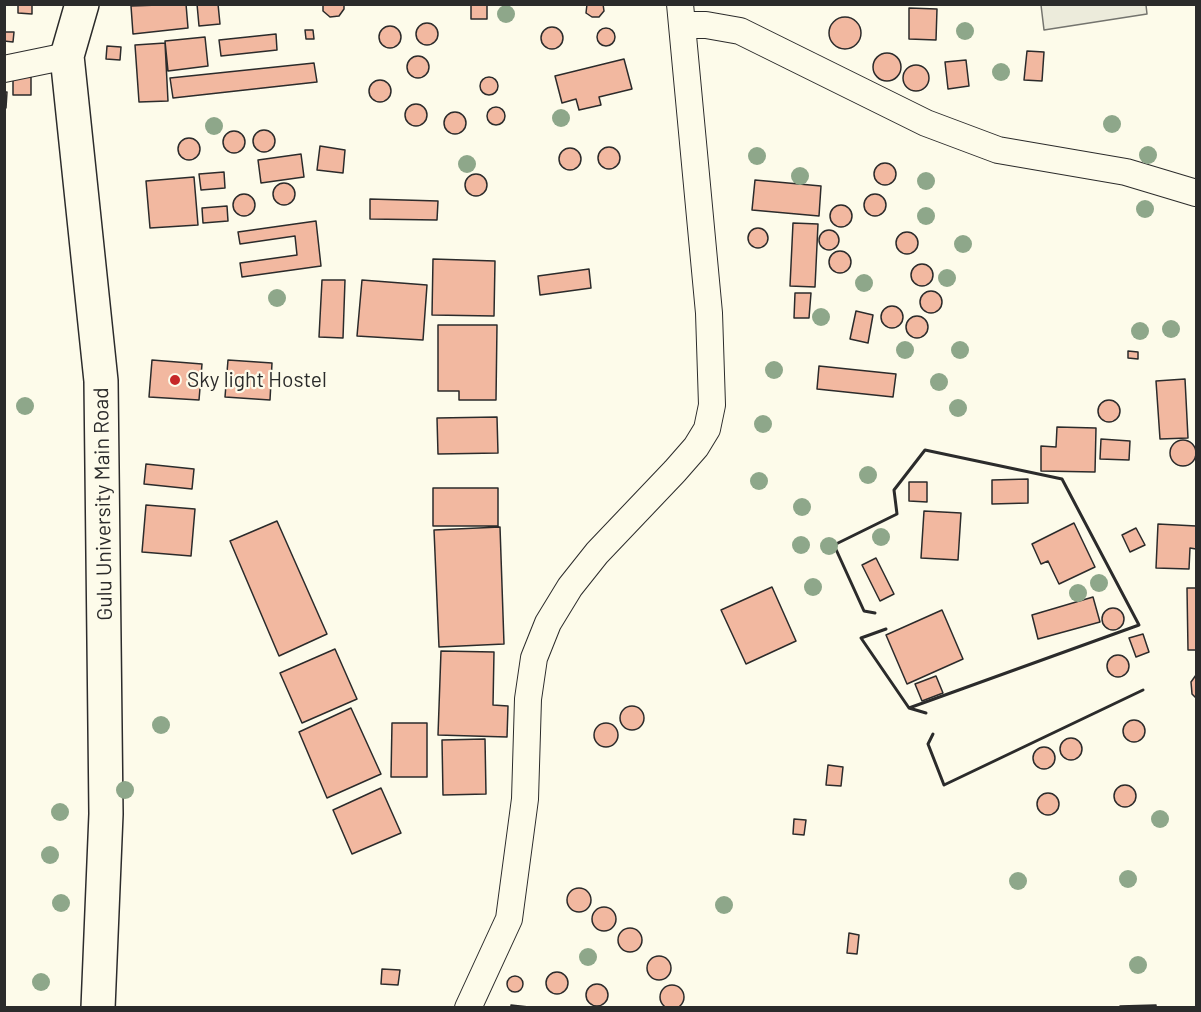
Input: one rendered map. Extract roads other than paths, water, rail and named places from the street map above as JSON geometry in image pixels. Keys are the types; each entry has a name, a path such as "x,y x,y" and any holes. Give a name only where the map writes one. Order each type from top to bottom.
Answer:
{"street":[{"name":"Gulu University Main Road","path":"82,4 67,56 100,381 106,814 98,1008"},
{"path":"680,10 706,25 740,31 926,123 998,150 1126,172 1197,193"},
{"path":"468,1008 508,920 525,799 528,699 534,658 548,623 570,587 597,554 689,455 707,429 712,405 709,313 680,10"},
{"path":"4,69 67,56"}],"place":[{"name":"Sky light Hostel","path":"175,380"}]}
